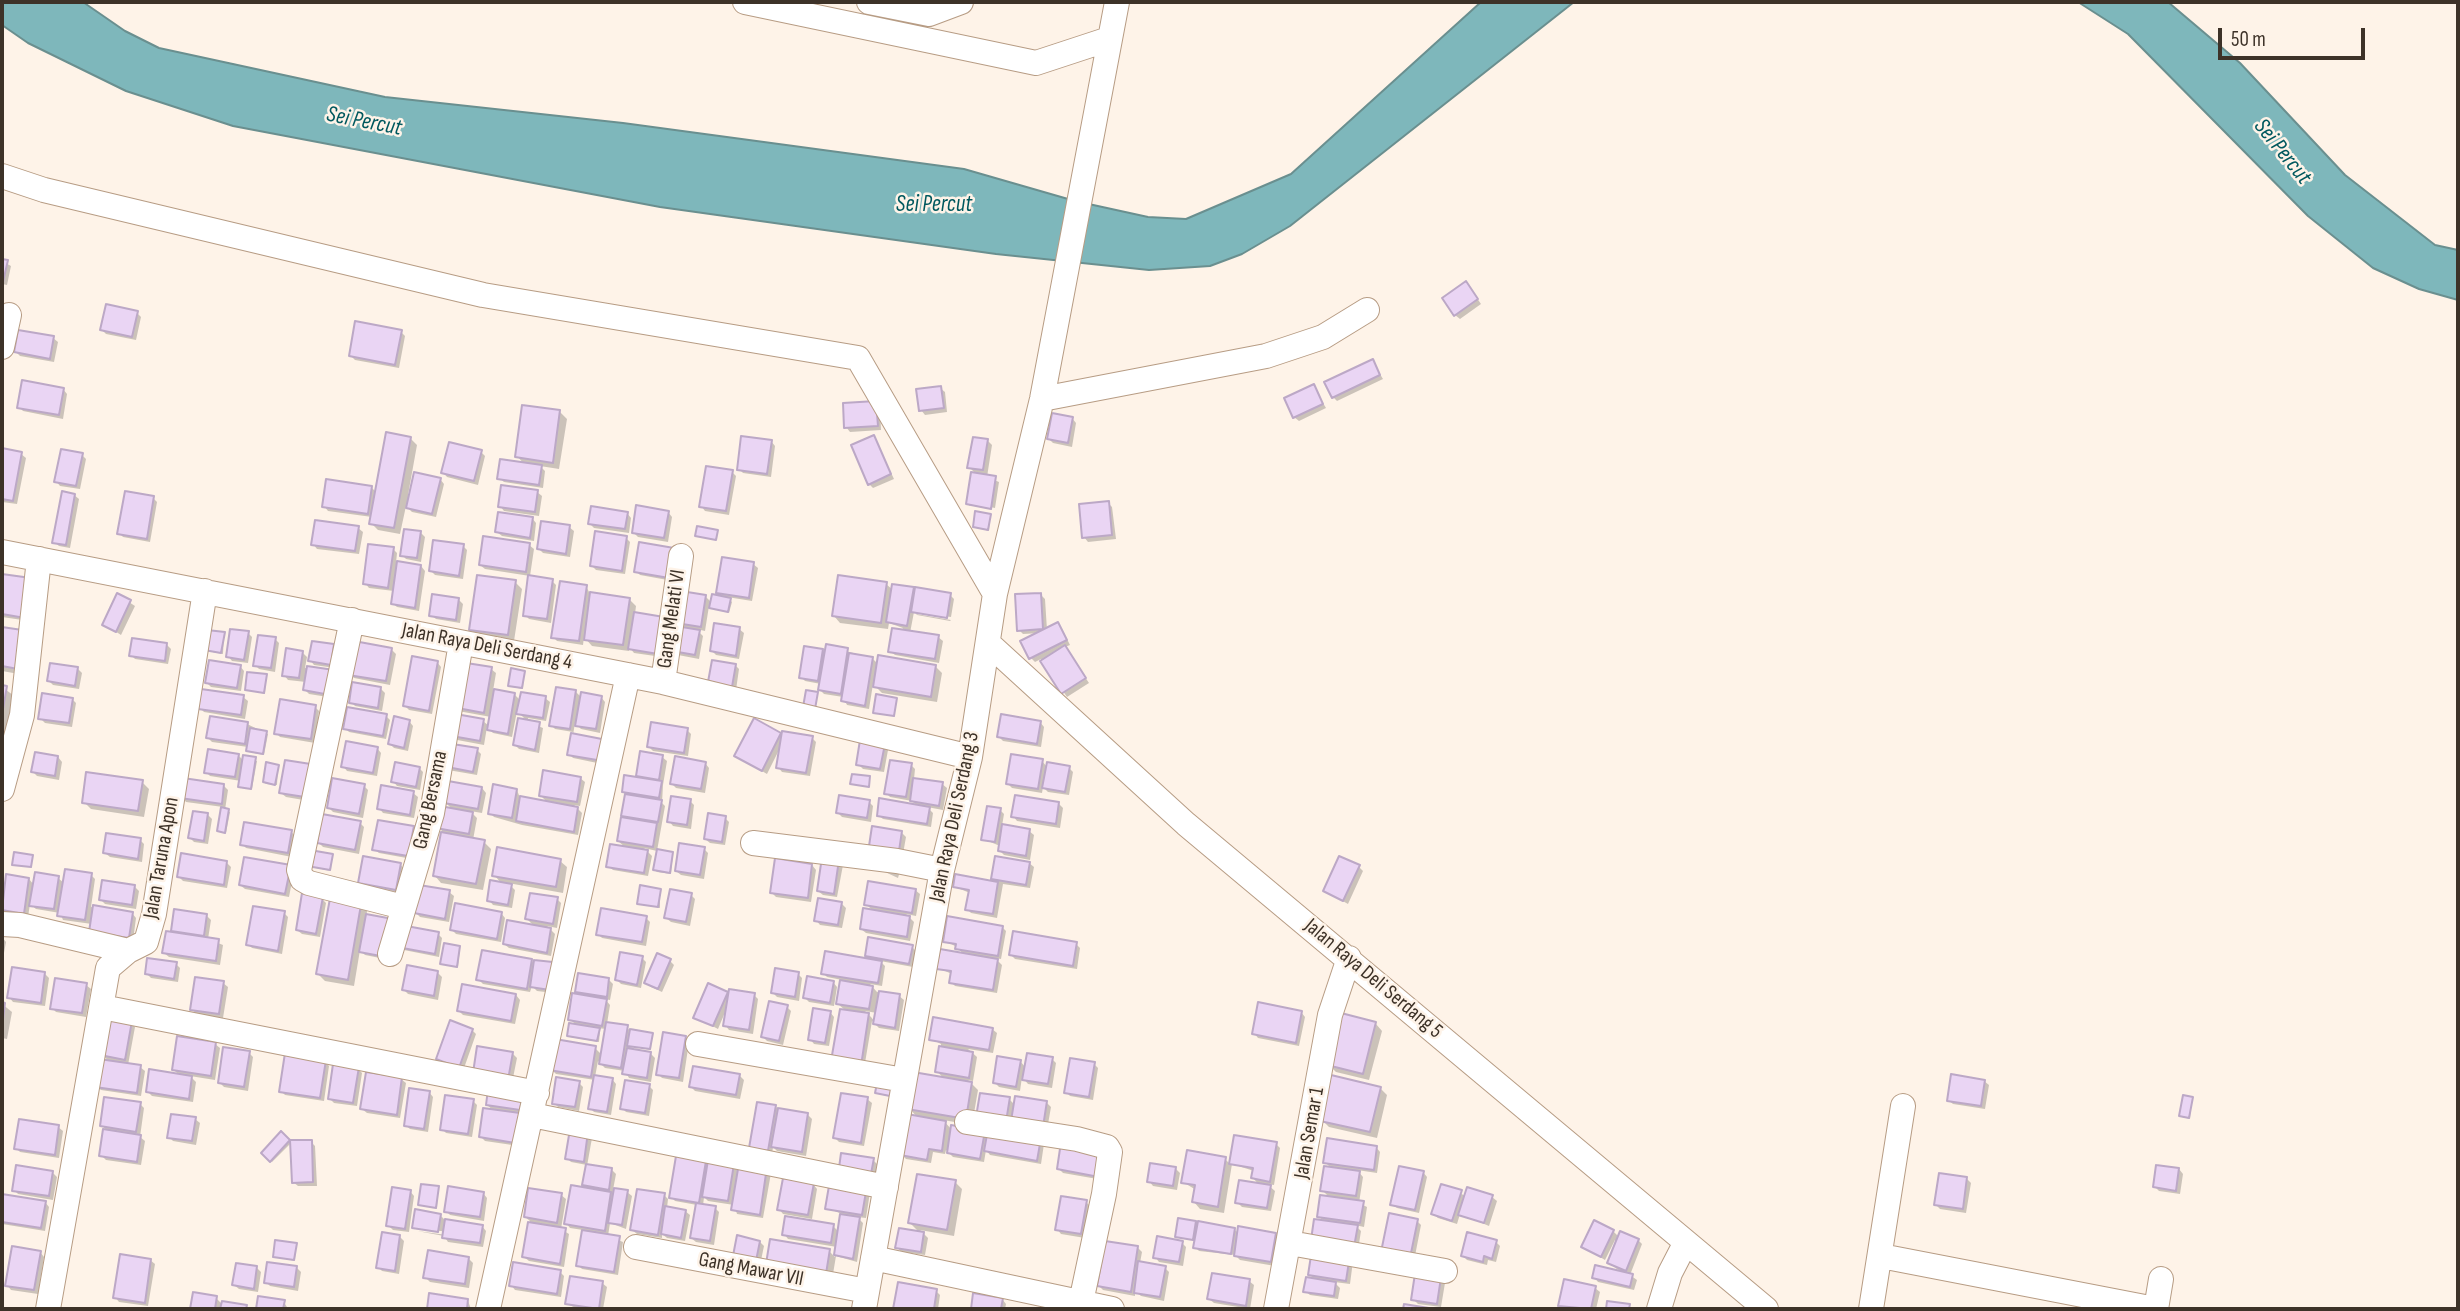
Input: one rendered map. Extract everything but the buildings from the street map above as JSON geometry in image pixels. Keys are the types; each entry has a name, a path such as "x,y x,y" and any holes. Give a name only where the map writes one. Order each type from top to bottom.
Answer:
{"street":[{"path":"745,2 1036,63 1108,46"},
{"path":"869,2 929,14 961,2"},
{"name":"Jalan Raya Deli Serdang 3","path":"865,1300 942,870 970,757 995,594 1042,399 1117,2"},
{"path":"2,176 44,190 483,295 858,358 995,594"},
{"path":"1042,399 1266,356 1323,337 1367,310"},
{"path":"2,347 9,315"},
{"name":"Jalan Raya Deli Serdang 4","path":"2,552 663,681 970,757"},
{"name":"Gang Melati VI","path":"663,681 681,556"},
{"path":"2,789 12,761 22,715 39,559"},
{"name":"Jalan Taruna Apon","path":"48,1309 108,968 128,951 146,942 154,914 205,591"},
{"path":"352,620 299,870 302,879 309,883 403,907"},
{"name":"Gang Bersama","path":"390,954 432,813 461,643"},
{"name":"Jalan Raya Deli Serdang 5","path":"988,643 1186,824 1346,965 1684,1247 1766,1309"},
{"path":"488,1309 628,674"},
{"path":"753,843 897,861 942,870"},
{"path":"2,924 20,925 128,951"},
{"name":"Jalan Semar 1","path":"1276,1309 1330,1015 1346,965"},
{"path":"102,1007 534,1104 681,1148 886,1187"},
{"path":"698,1044 904,1080"},
{"path":"1871,1309 1903,1106"},
{"path":"967,1122 1077,1139 1107,1147 1110,1152 1104,1194 1081,1303"},
{"path":"1290,1243 1445,1271"},
{"name":"Gang Mawar VII","path":"636,1247 865,1300"},
{"path":"1659,1309 1670,1273 1684,1247"},
{"path":"1881,1256 2155,1309 2161,1279"},
{"path":"873,1258 1112,1309"}],"water":[{"name":"Sei Percut","path":"2,2 83,2 125,31 159,48 385,97 623,123 964,169 1075,201 1148,217 1186,219 1291,174 1481,2 1574,2 1290,226 1242,254 1210,266 1149,270 996,254 660,207 233,126 126,91 28,43 2,25"},
{"name":"Sei Percut","path":"2078,2 2168,2 2240,63 2345,175 2435,245 2458,250 2458,300 2419,289 2373,268 2308,216 2128,34"}]}
